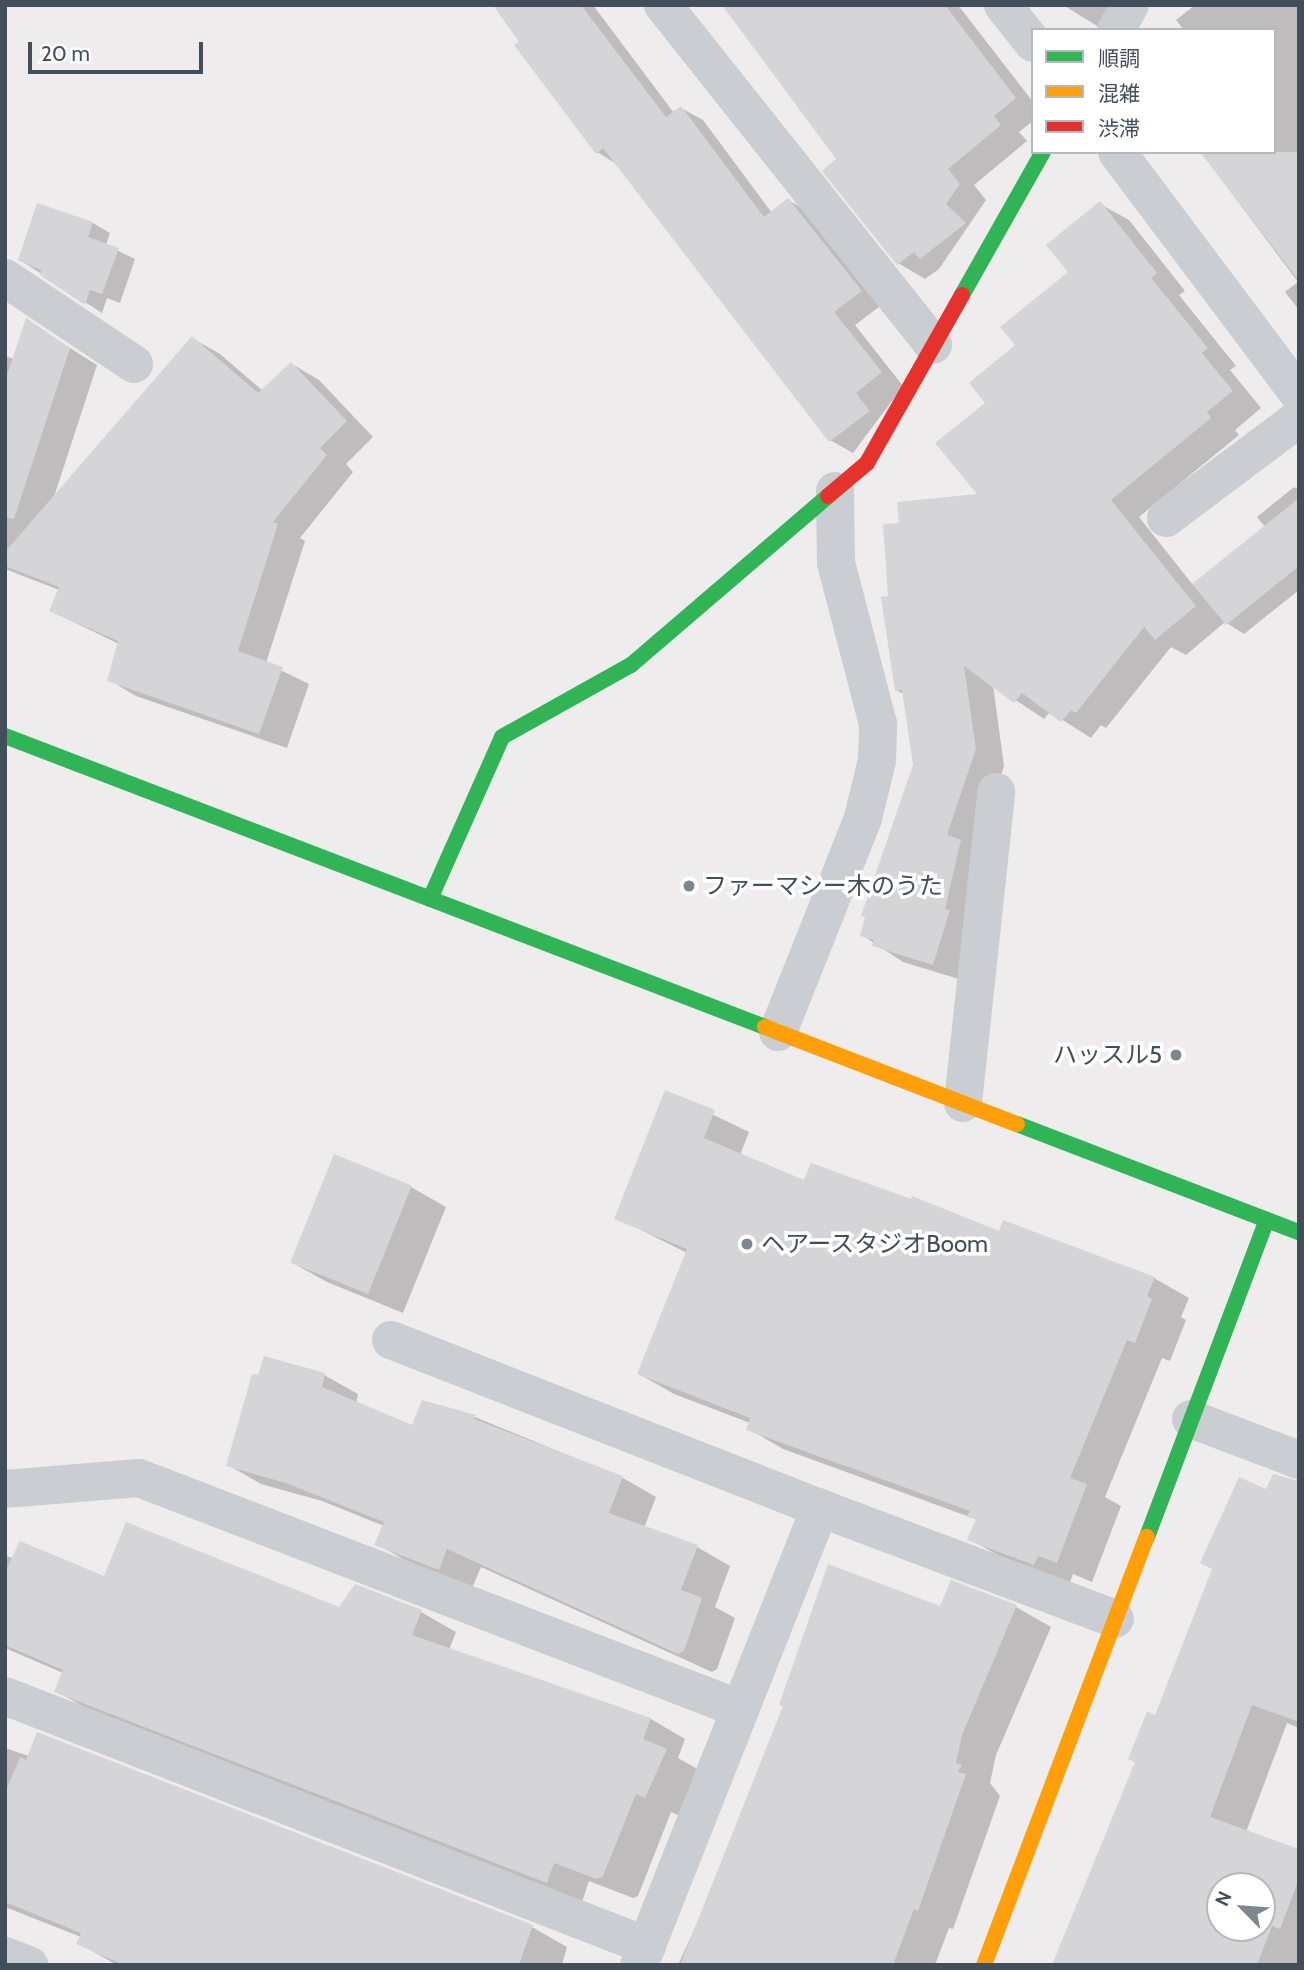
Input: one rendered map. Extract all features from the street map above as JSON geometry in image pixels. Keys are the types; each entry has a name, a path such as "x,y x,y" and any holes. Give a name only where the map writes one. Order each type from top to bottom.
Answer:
{"street":[{"path":"663,5 933,345"},
{"path":"1003,5 1031,40"},
{"path":"1117,28 1130,5"},
{"path":"430,899 502,737 631,665 867,463 1042,154"},
{"path":"1119,154 1299,394"},
{"path":"5,278 134,364"},
{"path":"1166,518 1299,418"},
{"path":"778,1032 863,818 877,760 878,724 835,563 835,491"},
{"path":"5,736 1299,1232"},
{"path":"963,1103 996,792"},
{"path":"984,1965 1267,1220"},
{"path":"391,1340 820,1508 1115,1619"},
{"path":"1191,1419 1299,1460"},
{"path":"5,1489 139,1478 740,1709"},
{"path":"5,1696 643,1955 820,1508"},
{"path":"5,1956 29,1965"}],"building":[{"path":"493,5 581,5 666,117 681,106 764,217 788,198 862,291 834,312 882,372 856,393 870,411 829,442 603,148 596,154 514,45 519,42"},
{"path":"722,5 945,5 1016,98 994,116 1001,125 948,169 960,184 946,204 966,223 920,259 914,252 897,265 822,171 836,159"},
{"path":"1299,152 1299,281 1202,154"},
{"path":"1100,201 1157,273 1151,278 1208,348 1202,353 1233,391 1207,412 1211,418 1111,500 1196,606 1155,640 1144,627 1076,713 1071,710 1061,722 1022,693 1014,703 964,666 976,749 947,835 961,840 945,909 950,910 933,965 872,946 874,940 860,936 865,917 861,916 913,765 902,690 895,691 881,597 888,596 883,524 899,523 897,502 977,494 935,443 985,403 969,383 1015,345 1000,327 1068,272 1046,245"},
{"path":"37,203 93,222 88,237 119,248 102,294 90,290 85,305 40,275 41,270 18,260"},
{"path":"26,318 70,348 14,519 5,517 5,381"},
{"path":"192,336 258,393 291,362 347,421 320,448 327,455 273,522 278,524 238,651 283,667 259,734 107,681 118,641 49,611 59,587 5,566 5,552"},
{"path":"1299,498 1299,566 1226,625 1192,584"},
{"path":"665,1090 715,1110 704,1138 804,1180 811,1163 911,1199 912,1196 999,1231 1003,1220 1155,1277 1147,1296 1152,1299 1135,1343 1127,1340 1070,1478 1087,1484 1057,1563 1038,1556 1034,1565 967,1540 976,1519 967,1516 970,1511 746,1430 750,1418 637,1374 687,1249 614,1219"},
{"path":"334,1154 412,1185 368,1294 290,1262"},
{"path":"264,1356 325,1373 322,1387 412,1425 422,1400 476,1415 474,1419 623,1476 609,1513 698,1545 681,1590 702,1598 684,1651 678,1654 447,1549 439,1570 374,1545 384,1522 286,1483 226,1466 252,1374 258,1375"},
{"path":"1273,1474 1299,1481 1299,1722 1252,1705 1210,1817 1299,1849 1299,1879 1280,1929 1276,1928 1276,1872 1206,1872 1206,1942 1266,1942 1257,1965 1052,1965 1135,1762 1128,1759 1147,1712 1155,1715 1212,1569 1200,1563 1239,1477 1266,1489"},
{"path":"126,1522 339,1607 355,1584 422,1610 412,1635 651,1718 643,1739 667,1749 645,1798 636,1794 603,1876 597,1879 554,1863 547,1883 54,1692 63,1670 5,1645 5,1572 20,1541 104,1576"},
{"path":"828,1564 940,1606 951,1580 1017,1605 962,1735 956,1763 962,1765 958,1772 966,1774 918,1911 914,1909 893,1965 680,1965 783,1706 779,1705"},
{"path":"37,1732 533,1925 519,1965 124,1965 76,1944 81,1933 5,1902 5,1793 20,1757 26,1760"}],"traffic: fast":[{"path":"962,295 1042,154"},
{"path":"430,899 502,737 631,665 828,496"},
{"path":"5,736 765,1027"},
{"path":"1017,1124 1299,1232"},
{"path":"1147,1537 1267,1220"}],"traffic: slow":[{"path":"765,1027 1017,1124"},
{"path":"984,1965 1147,1537"}],"traffic: jam":[{"path":"828,496 867,463 962,295"}],"place":[{"name":"ファーマシー木のうた","path":"689,886"},
{"name":"ハッスル5","path":"1176,1055"},
{"name":"ヘアースタジオBoom","path":"747,1244"}]}
